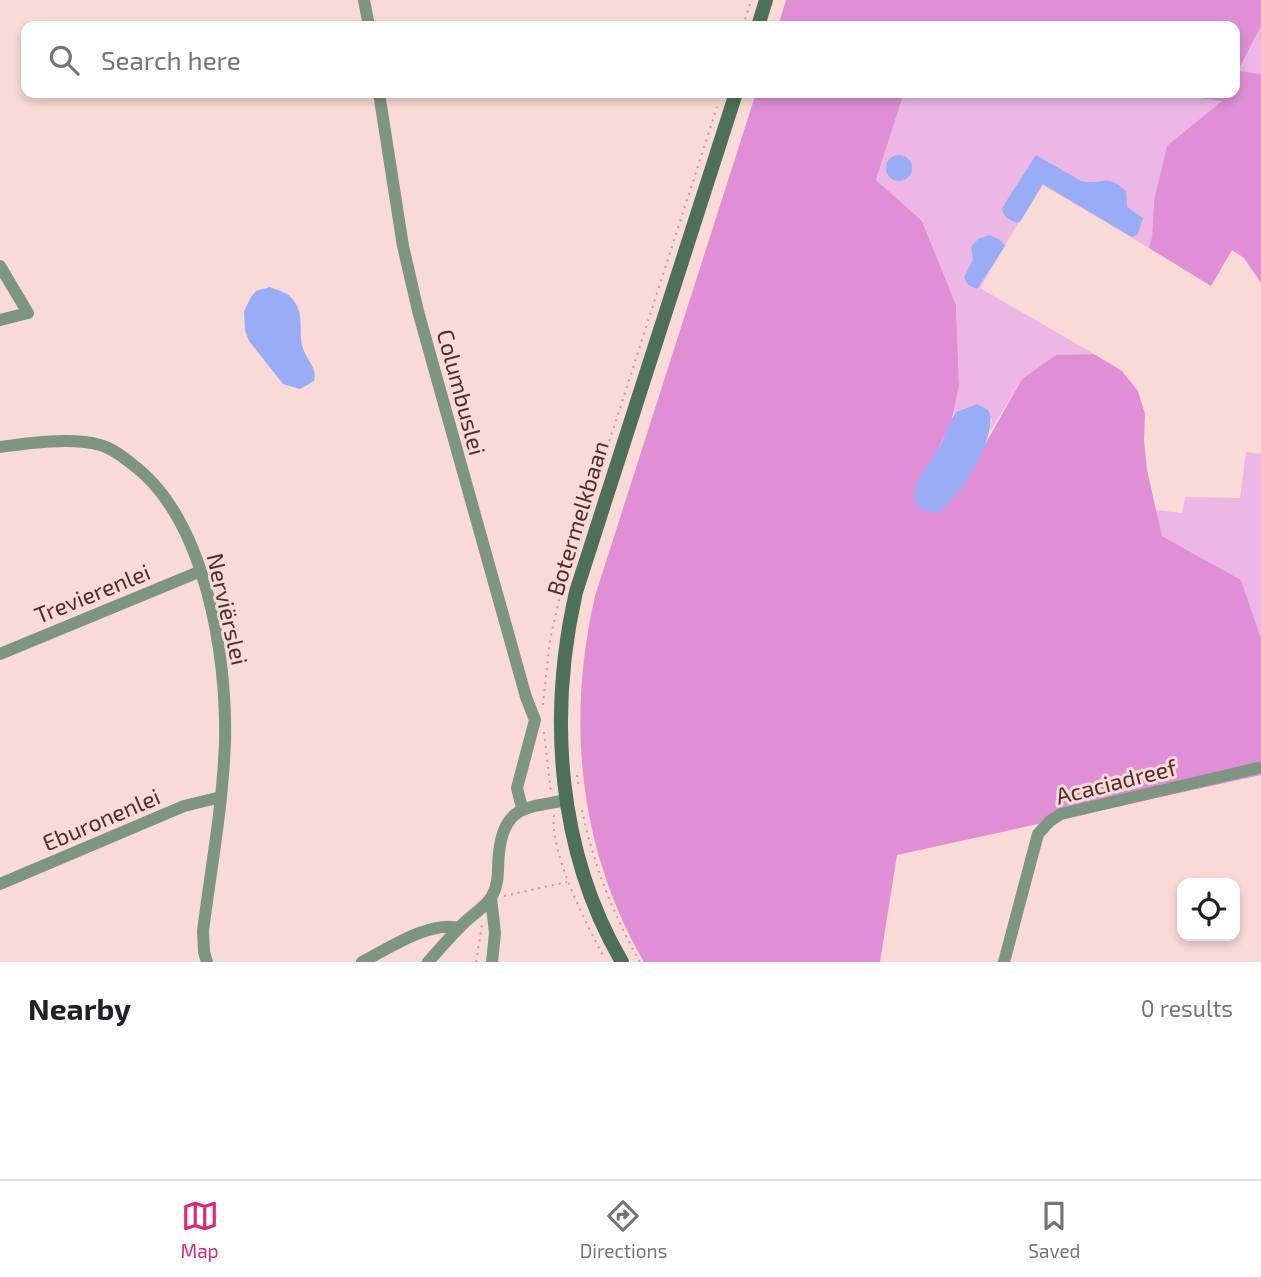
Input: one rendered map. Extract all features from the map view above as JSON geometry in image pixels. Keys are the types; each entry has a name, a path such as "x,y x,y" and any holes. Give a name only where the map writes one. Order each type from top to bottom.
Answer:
{"main road":[{"path":"760,21 766,0"},
{"name":"Botermelkbaan","path":"622,962 597,911 573,835 573,799 561,744 561,678 566,635 576,592 734,98"}],"street":[{"path":"364,0 368,21"},
{"name":"Columbuslei","path":"380,98 403,246 418,311 526,697 535,720 517,788 522,808"},
{"path":"0,266 28,313 0,320"},
{"name":"Nerviërslei","path":"0,447 87,442 104,446 124,457 162,491 186,529 201,571 222,657 225,740 221,797 203,931 207,962"},
{"name":"Trevierenlei","path":"0,654 201,571"},
{"name":"Acaciadreef","path":"1004,962 1038,834 1050,821 1061,814 1258,768"},
{"name":"Eburonenlei","path":"0,884 184,806 221,797"},
{"path":"492,962 495,933 491,898 499,876 499,852 503,835 510,820 522,808 573,799"},
{"path":"428,962 491,898"},
{"path":"362,962 433,927 459,928"}],"path":[{"path":"745,21 752,0"},
{"path":"573,799 577,771"},
{"path":"582,809 599,872 628,942 640,962"},
{"path":"556,839 568,882 607,962"},
{"path":"491,898 568,882"}],"shaded area":[{"path":"786,0 1261,0 1261,26 1240,67 1240,21 780,21"},
{"path":"1261,26 1261,74 1240,72"},
{"path":"1240,71 1261,74 1261,283 1244,258 1232,250 1211,286 1149,248 1154,201 1167,146 1222,101 1202,98 1240,98"},
{"path":"754,98 902,98 876,180 922,221 956,305 959,386 951,423 935,456 921,476 965,480 1022,379 1056,355 1094,354 1122,371 1138,391 1145,414 1147,470 1162,536 1241,580 1261,638 1261,775 897,855 880,962 644,962 622,919 605,875 592,830 584,784 581,691 595,596"},
{"path":"902,98 1223,100 1154,201 1149,248 1041,184 980,288 1094,354 1056,355 1022,379 990,431 992,419 977,404 956,412 953,416 959,386 956,305 922,221 876,181"},
{"path":"1246,452 1261,454 1261,638 1241,580 1162,536 1155,510 1182,513 1185,497 1240,498"}],"water":[{"path":"899,155 908,159 912,168 908,177 899,181 890,177 886,168 890,159"},
{"path":"1036,155 1081,181 1109,181 1119,185 1126,191 1127,207 1143,218 1138,234 1132,237 1043,184 1020,222 1008,219 1002,208"},
{"path":"990,235 1005,246 977,289 968,285 964,278 973,259 971,247 978,239"},
{"path":"270,287 290,296 299,312 302,345 315,376 314,381 300,389 283,384 249,341 245,330 244,311 251,297 256,291"},
{"path":"977,404 988,410 990,420 989,433 976,464 948,504 935,513 924,510 917,504 914,496 919,479 940,446 956,412"}]}
